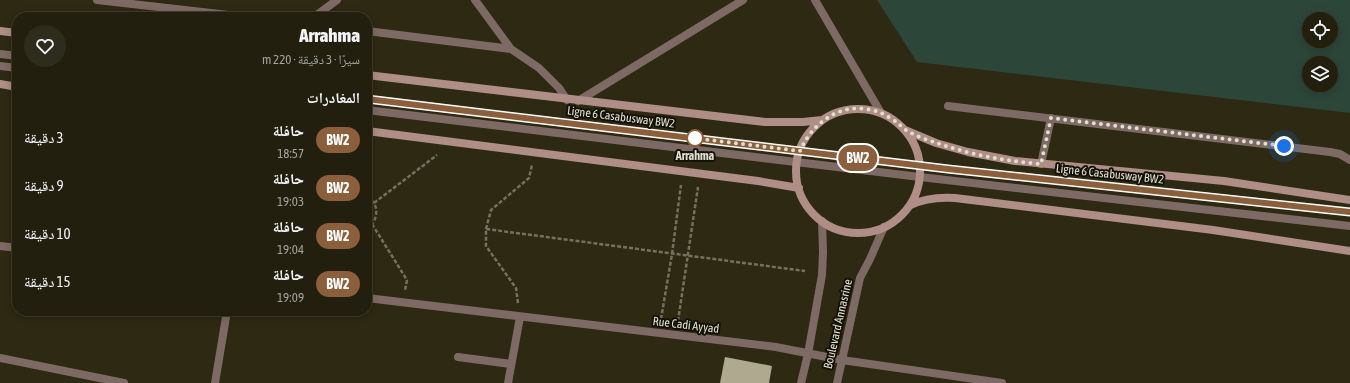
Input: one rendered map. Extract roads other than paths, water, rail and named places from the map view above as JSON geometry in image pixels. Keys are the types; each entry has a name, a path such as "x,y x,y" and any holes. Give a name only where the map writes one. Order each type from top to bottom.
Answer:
{"main road":[{"path":"0,31 12,32"},
{"path":"372,77 765,122 803,122 822,120 841,111 850,109 866,109 881,113 898,123 905,130 916,147 920,166 920,177 917,191 911,205 899,218 884,227 863,233 853,232 832,227 822,221 808,206 799,188 796,175 797,162 805,139 822,120"},
{"path":"0,84 12,85"},
{"path":"905,130 936,143 968,152 1015,161 1224,181 1350,200"},
{"path":"372,132 700,173 799,188"},
{"path":"911,205 926,199 940,197 955,198 1213,230 1350,250"}],"street":[{"path":"97,0 202,12"},
{"path":"321,12 337,0"},
{"path":"475,0 511,49 539,68 559,88 567,100"},
{"path":"578,101 744,0"},
{"path":"815,0 881,113"},
{"path":"372,32 511,49"},
{"path":"0,54 12,55"},
{"path":"0,66 12,67"},
{"name":"Ligne 6 Casabusway BW2","path":"372,100 920,166 1350,212"},
{"path":"948,106 1330,152 1340,154 1350,160"},
{"name":"Ligne 6 Casabusway BW2","path":"372,111 920,177 1350,226"},
{"path":"1041,164 1051,118"},
{"name":"Boulevard Annasrine","path":"801,383 808,354 822,275 822,221"},
{"name":"Boulevard Annasrine","path":"836,383 860,278 884,227"},
{"path":"0,246 12,247"},
{"name":"Rue Cadi Ayyad","path":"372,299 776,347 842,360 1002,383"},
{"path":"215,383 226,316"},
{"path":"508,383 520,317"},
{"path":"458,357 511,364"},
{"path":"0,358 124,383"}],"place":[{"name":"Arrahma","path":"695,138"}]}
